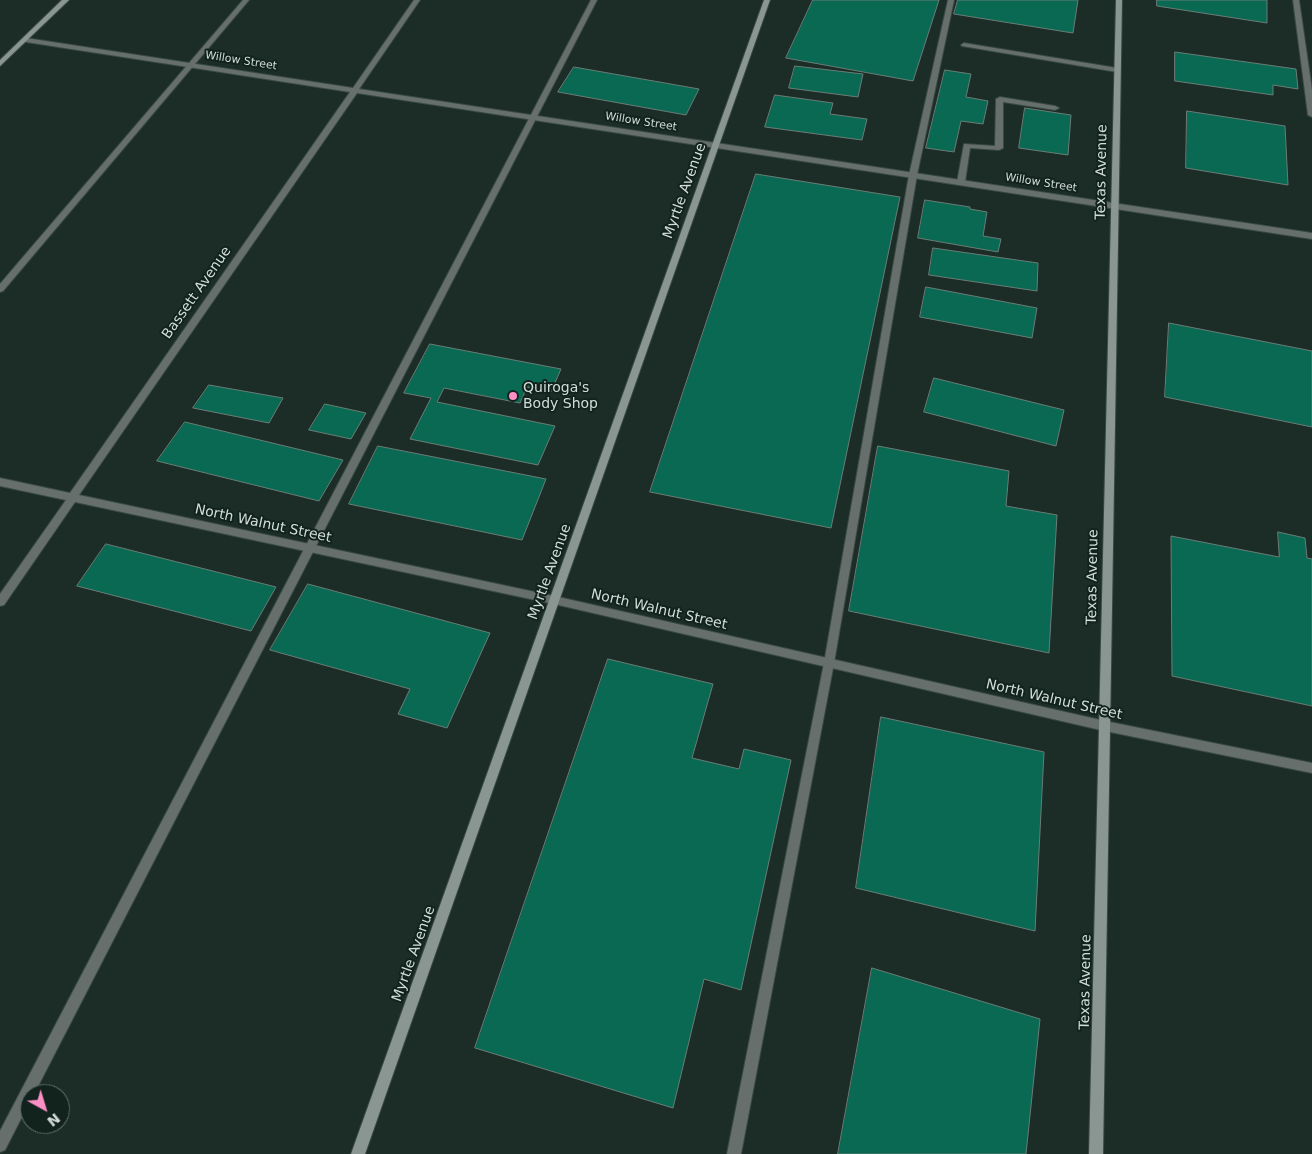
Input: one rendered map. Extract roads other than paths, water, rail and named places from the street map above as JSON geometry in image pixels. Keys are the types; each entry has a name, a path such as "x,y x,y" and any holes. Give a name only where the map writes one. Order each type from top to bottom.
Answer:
{"street":[{"path":"0,64 66,0"},
{"path":"0,290 246,0"},
{"name":"Bassett Avenue","path":"0,602 417,0"},
{"path":"0,1145 594,0"},
{"name":"Myrtle Avenue","path":"358,1154 767,0"},
{"path":"734,1154 829,663 913,175 951,0"},
{"name":"Texas Avenue","path":"1096,1154 1118,0"},
{"path":"1296,0 1312,115"},
{"name":"Willow Street","path":"26,40 1312,236"},
{"path":"964,45 1117,70"},
{"path":"961,182 967,146 999,148 1000,98 1055,108"},
{"name":"North Walnut Street","path":"0,482 554,600 1105,726 1312,768"}],"place":[{"name":"Quiroga's Body Shop","path":"513,396"}]}
